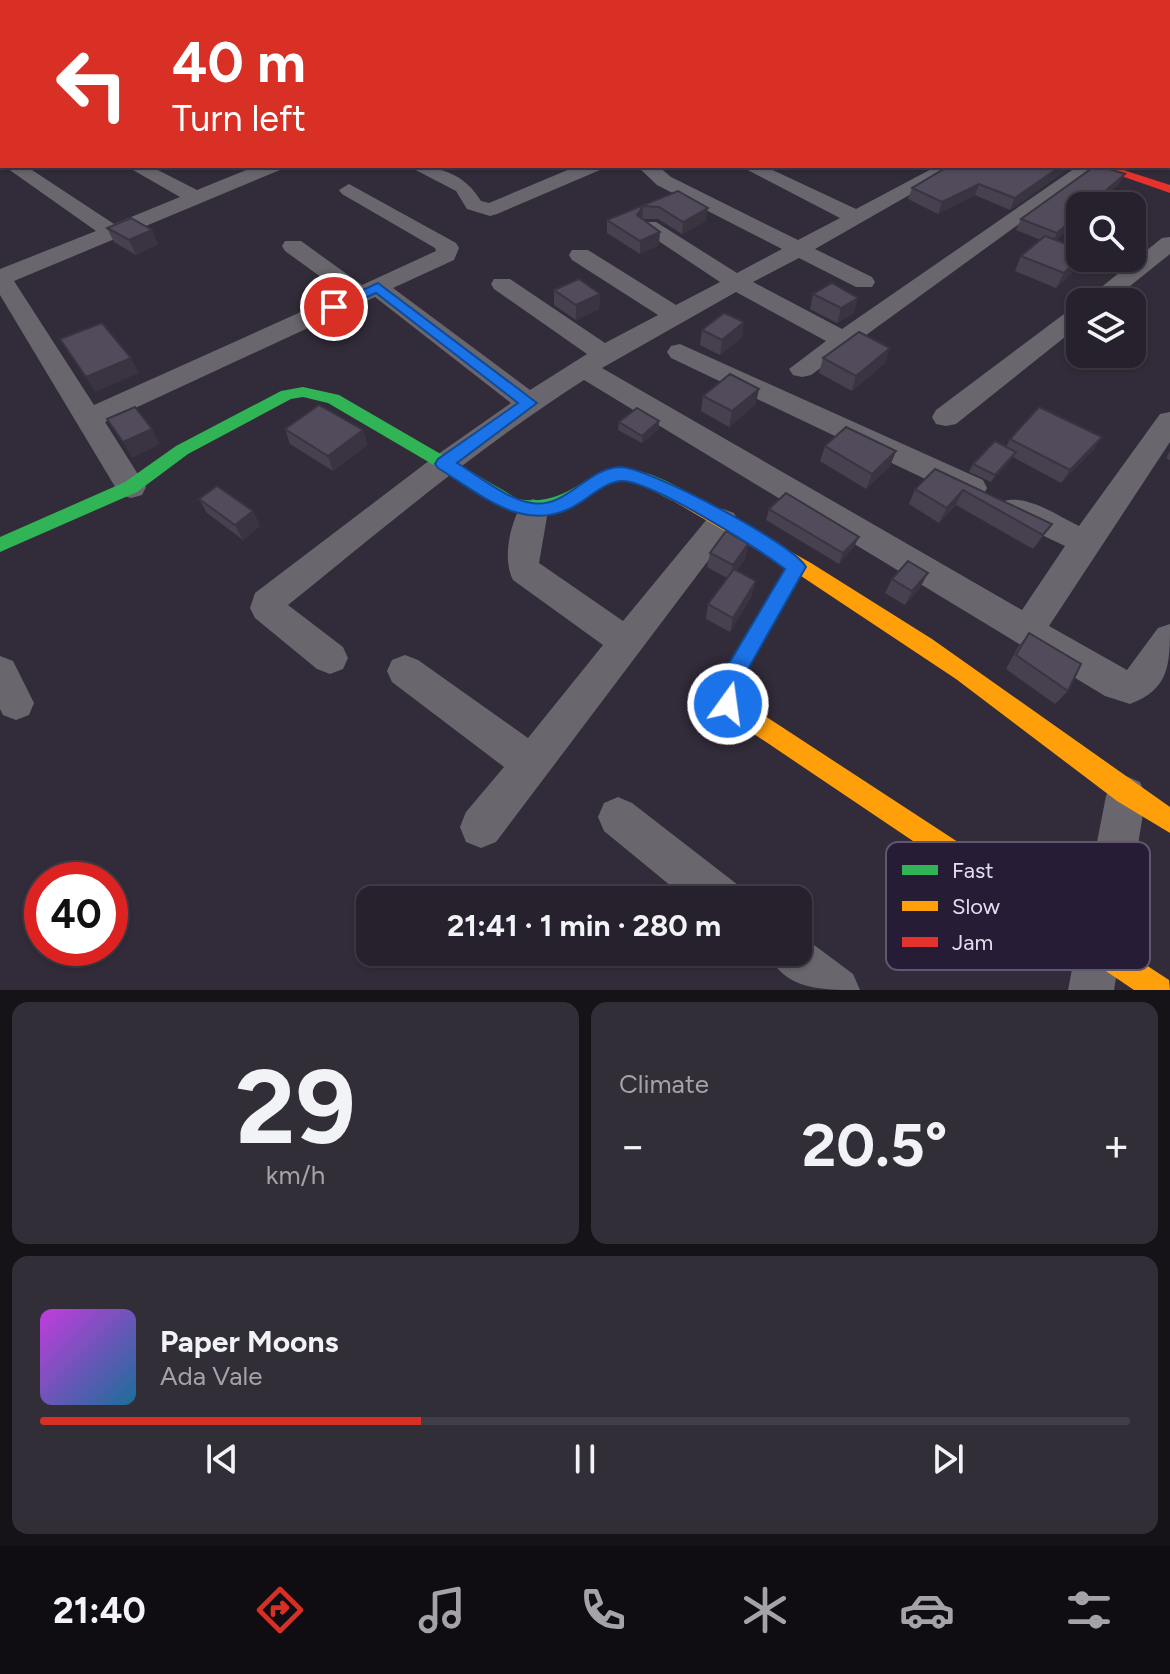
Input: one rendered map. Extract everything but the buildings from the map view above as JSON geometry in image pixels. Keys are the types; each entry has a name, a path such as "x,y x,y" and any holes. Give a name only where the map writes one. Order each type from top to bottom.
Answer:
{"street":[{"path":"16,168 113,233"},
{"path":"139,168 197,198"},
{"path":"131,487 0,277 197,198 261,168"},
{"path":"421,168 463,187 474,205 490,210 589,168"},
{"path":"648,168 664,181 864,282"},
{"path":"753,168 855,217"},
{"path":"330,658 267,608 267,603 444,464 594,361 947,168"},
{"path":"802,369 1087,168"},
{"path":"1105,168 1170,189"},
{"path":"88,419 446,255 448,248 349,190"},
{"path":"649,226 737,283 843,340"},
{"path":"1113,288 1170,243"},
{"path":"293,246 369,291 529,403"},
{"path":"580,255 675,315"},
{"path":"502,284 594,361 1118,684 1130,688 1145,679 1170,639"},
{"path":"946,417 1066,324"},
{"path":"680,352 1085,542"},
{"path":"0,545 131,487 182,450 287,395 303,392 333,399 514,505 533,511 561,506 598,482 620,474 648,479 768,545 796,567 1003,699 1126,796 1170,821"},
{"path":"1028,630 1170,421"},
{"path":"533,511 522,560 525,571 627,643"},
{"path":"481,827 723,521"},
{"path":"796,567 729,682 728,704 917,842"},
{"path":"405,671 532,764"},
{"path":"1118,842 1126,796"},
{"path":"618,817 705,886"},
{"path":"807,966 837,990"},
{"path":"1095,972 1159,990"}],"traffic: fast":[{"path":"0,545 131,487 182,450 287,395 303,392 333,399 514,505 551,507 597,481 623,475 646,480 681,497"}],"traffic: slow":[{"path":"681,497 885,619 1023,714 1126,793 1170,821"},
{"path":"796,567 729,682 728,704 936,842"},
{"path":"1129,970 1159,990"}],"traffic: jam":[{"path":"1105,168 1170,189"}],"route":[{"path":"334,307 378,288 529,403 444,464 514,505 535,511 561,506 598,482 620,474 648,479 768,545 796,567 729,682 728,704"}]}
